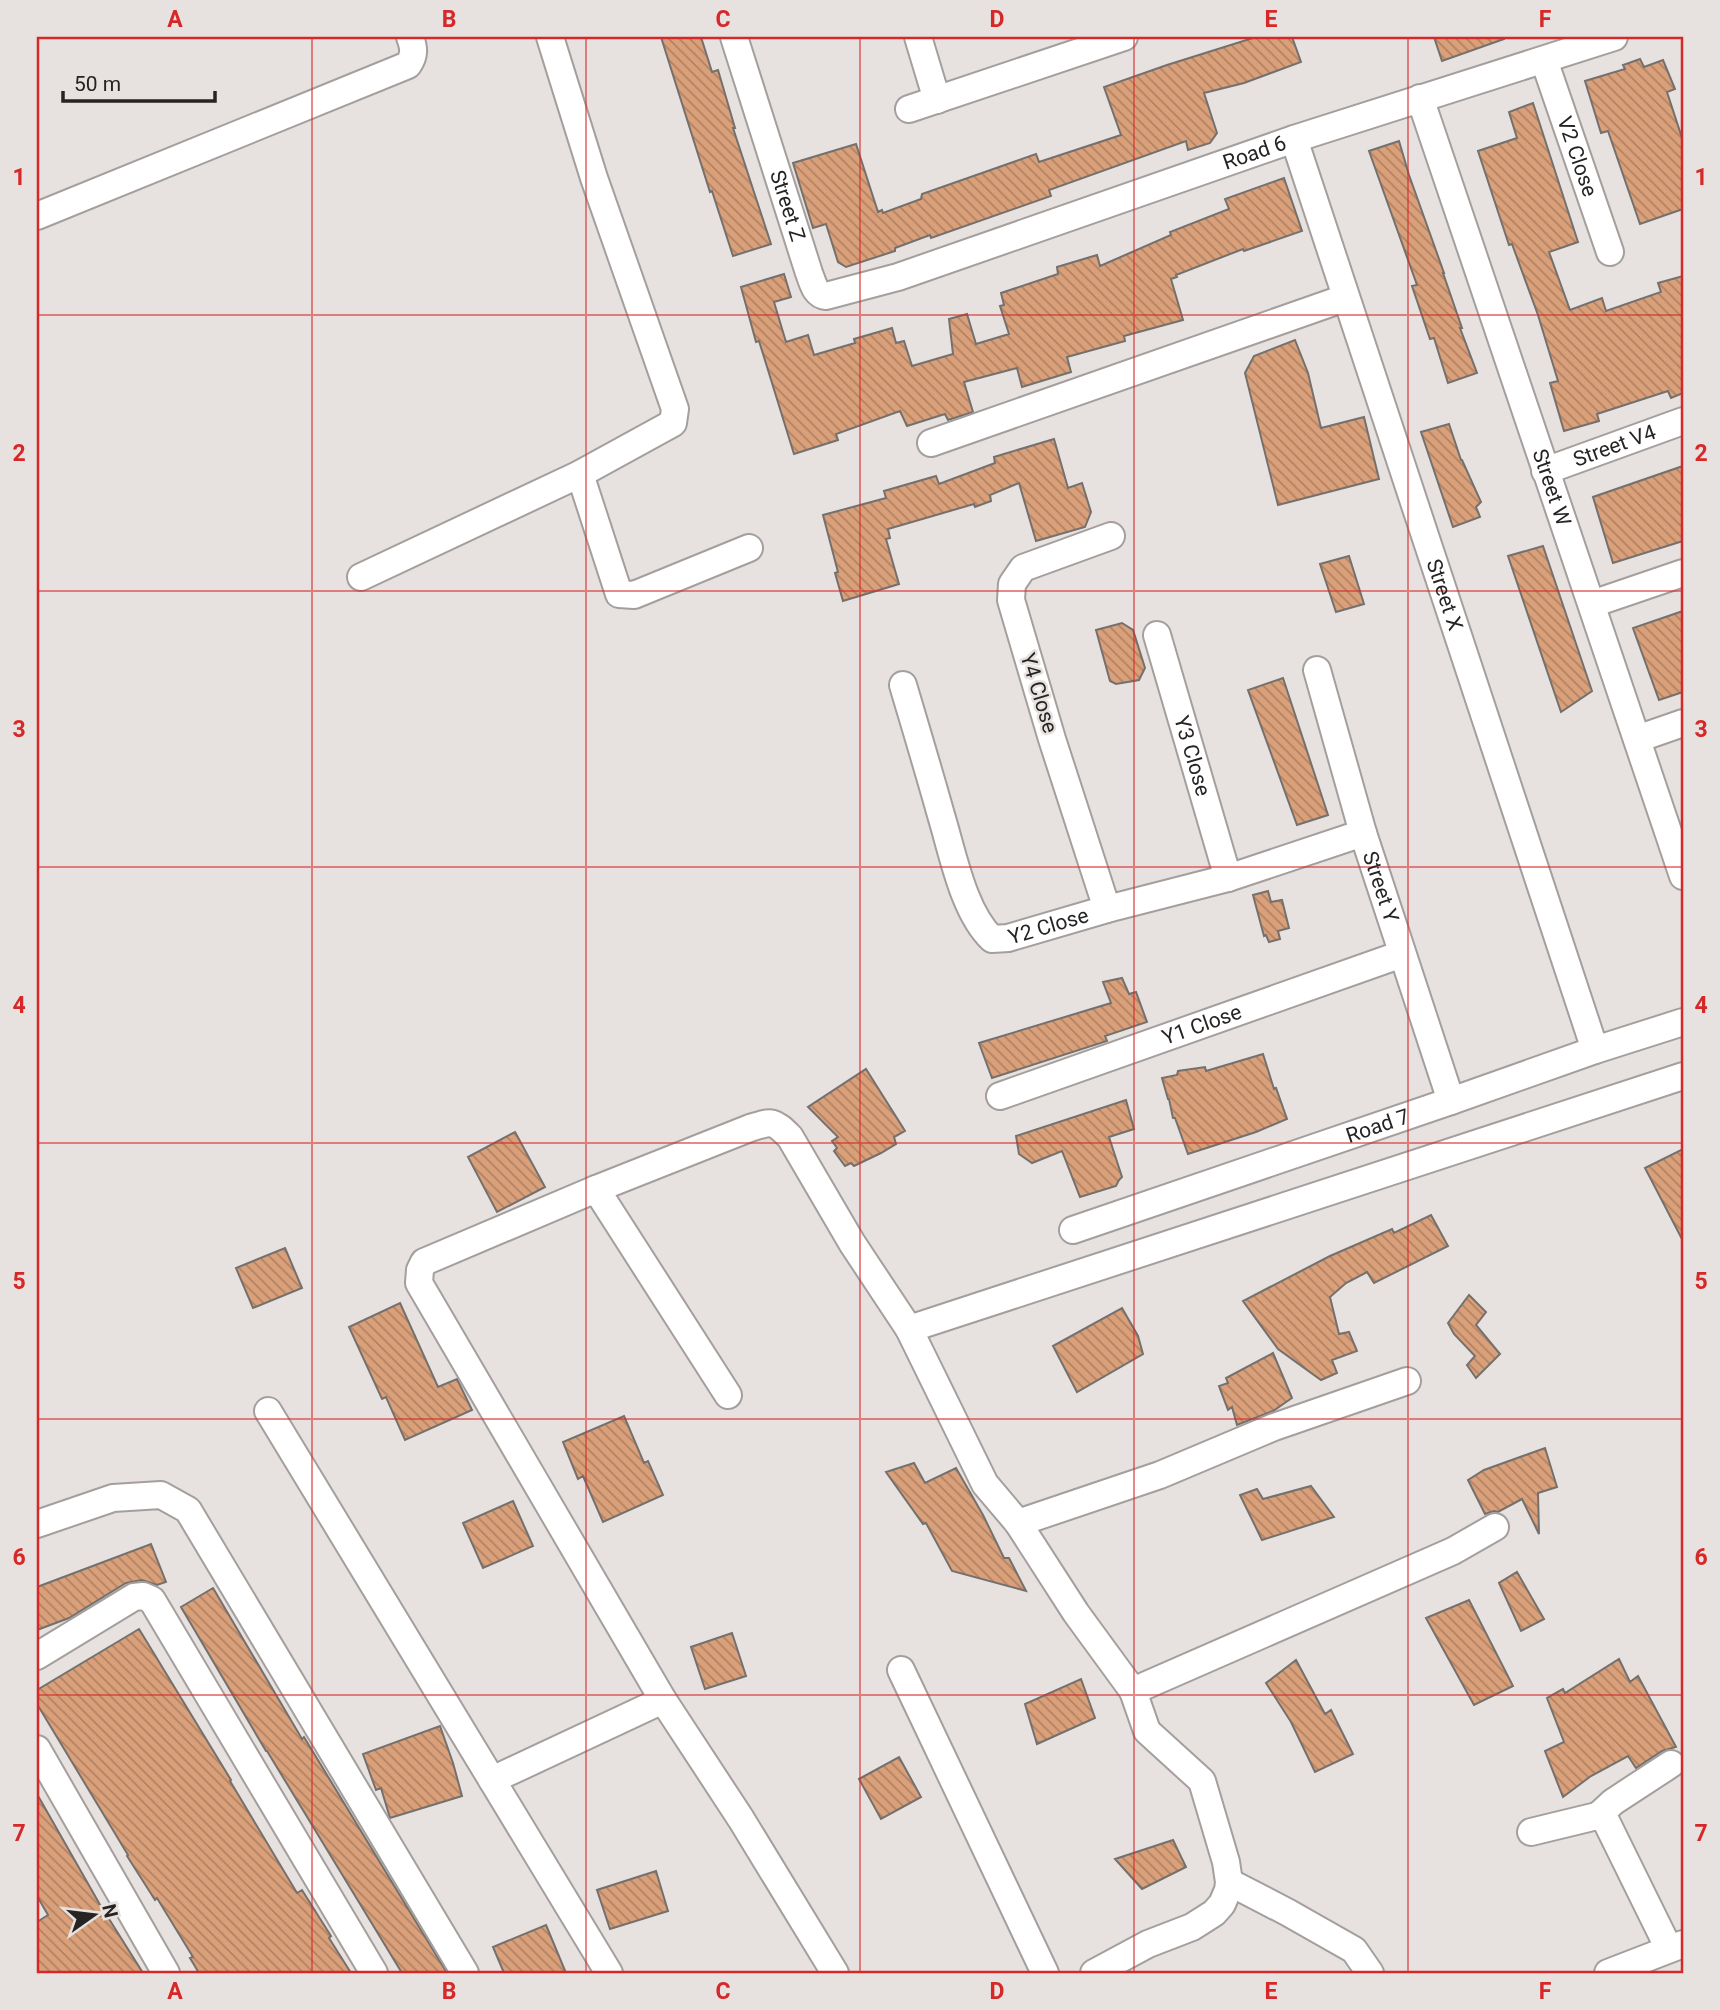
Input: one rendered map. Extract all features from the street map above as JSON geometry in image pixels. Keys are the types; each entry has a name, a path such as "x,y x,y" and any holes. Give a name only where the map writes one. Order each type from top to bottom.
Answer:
{"street":[{"path":"37,216 408,65 413,57 414,47 410,37"},
{"path":"361,577 580,474 673,423 674,409 594,178 550,37"},
{"name":"Street Z","path":"734,37 817,291 826,296 898,277"},
{"path":"918,37 937,100"},
{"path":"909,109 1124,37"},
{"name":"Road 6","path":"898,277 1294,139 1614,37"},
{"name":"V2 Close","path":"1544,60 1610,252"},
{"name":"Street W","path":"1420,98 1683,875"},
{"name":"Street X","path":"1294,139 1595,1050"},
{"path":"931,443 1346,298"},
{"name":"Street V4","path":"1545,471 1683,421"},
{"path":"580,474 619,594 634,595 749,548"},
{"name":"Y4 Close","path":"1107,909 1011,600 1012,584 1023,568 1111,536"},
{"path":"1592,604 1683,573"},
{"name":"Y3 Close","path":"1157,635 1228,878"},
{"name":"Street Y","path":"1317,670 1363,833 1451,1101"},
{"name":"Y2 Close","path":"903,685 959,875 974,916 983,931 992,939 1008,939 1107,909 1228,878 1363,833"},
{"path":"1637,738 1683,723"},
{"name":"Y1 Close","path":"1000,1096 1402,954"},
{"name":"Road 7","path":"1073,1230 1683,1021"},
{"path":"909,1328 1683,1076"},
{"path":"835,1973 741,1819 663,1700 419,1283 420,1269 424,1262 596,1189 769,1122 779,1126 790,1137 852,1243 909,1328 985,1484 1018,1523 1076,1613 1132,1690 1147,1731 1202,1781 1226,1862 1229,1882 1222,1905 1192,1927 1148,1944 1094,1973"},
{"path":"596,1189 728,1395"},
{"path":"1018,1523 1160,1475 1273,1427 1407,1381"},
{"path":"268,1411 609,1973"},
{"path":"37,1524 113,1498 160,1495 188,1510 465,1973"},
{"path":"1132,1690 1453,1551 1495,1527"},
{"path":"37,1656 134,1597 143,1596 152,1600 374,1973"},
{"path":"901,1670 1045,1973"},
{"path":"492,1780 663,1700"},
{"path":"37,1749 166,1973"},
{"path":"1531,1832 1599,1815 1613,1802 1671,1764"},
{"path":"1599,1815 1606,1821 1676,1946 1608,1973"},
{"path":"1229,1882 1353,1950 1370,1973"}],"building":[{"path":"661,37 701,37 712,72 718,70 733,128 771,244 733,256"},
{"path":"1256,37 1292,37 1301,62 1244,83 1204,93 1217,133 1210,143 1188,150 1186,141 1049,190 1051,196 931,238 930,235 895,248 895,251 846,267 838,262 826,224 813,228 793,163 856,144 878,212 882,210 883,213 921,199 922,194 1036,154 1039,162 1121,135 1104,87"},
{"path":"1434,37 1504,37 1504,39 1442,61"},
{"path":"1640,59 1644,67 1663,60 1675,89 1667,92 1683,141 1683,209 1640,224 1608,131 1601,133 1585,81 1625,69 1623,65"},
{"path":"1533,103 1578,242 1549,252 1570,310 1602,298 1606,311 1661,292 1658,283 1683,276 1683,393 1671,398 1668,391 1597,414 1599,421 1564,431 1550,383 1558,381 1538,315 1512,244 1509,245 1478,151 1517,138 1509,112"},
{"path":"1399,141 1477,373 1448,383 1434,338 1430,339 1412,286 1417,285 1369,151"},
{"path":"1284,178 1302,231 1244,251 1243,249 1176,275 1177,277 1171,279 1183,320 1124,336 1125,341 1067,357 1071,372 1022,387 1017,368 964,382 973,412 948,420 945,414 907,426 900,411 836,434 838,440 794,454 759,341 756,342 741,287 784,274 791,297 774,302 786,342 808,335 814,355 892,328 896,343 904,341 912,366 953,354 949,319 967,314 976,344 1009,334 1000,306 1004,305 1001,293 1058,274 1057,267 1097,255 1100,266 1171,235 1170,232 1229,209 1225,199"},
{"path":"1295,340 1308,373 1321,428 1364,417 1379,479 1278,505 1245,373 1254,356"},
{"path":"1449,424 1461,460 1481,502 1476,507 1480,517 1453,527 1421,432"},
{"path":"1054,439 1068,488 1082,483 1091,512 1085,527 1036,541 1019,483 990,495 991,501 975,507 974,504 888,529 890,538 886,539 899,584 843,601 823,515 886,498 884,491 936,476 939,484 995,463 994,457"},
{"path":"1683,466 1683,541 1613,563 1593,497"},
{"path":"1543,546 1592,691 1561,712 1508,556"},
{"path":"1349,556 1364,604 1336,612 1320,564"},
{"path":"1683,611 1683,692 1659,700 1633,628"},
{"path":"1122,623 1133,630 1145,668 1139,680 1116,684 1110,681 1096,630"},
{"path":"1283,678 1328,815 1297,825 1248,690"},
{"path":"1268,891 1271,902 1282,900 1289,928 1278,931 1280,939 1269,942 1266,935 1264,936 1253,895"},
{"path":"1122,978 1129,994 1136,992 1147,1022 1105,1036 1107,1041 992,1078 979,1043 1111,1003 1103,982"},
{"path":"1263,1054 1287,1119 1188,1154 1173,1118 1162,1078 1177,1075 1178,1071 1205,1067 1206,1071"},
{"path":"866,1069 905,1131 894,1137 896,1144 881,1153 854,1166 851,1163 845,1166 834,1151 837,1148 832,1141 838,1137 808,1107"},
{"path":"1126,1100 1134,1129 1109,1137 1122,1177 1116,1186 1080,1197 1062,1151 1032,1163 1019,1154 1016,1136"},
{"path":"515,1132 545,1187 497,1212 468,1157"},
{"path":"1683,1149 1683,1241 1645,1168"},
{"path":"1431,1215 1448,1246 1374,1283 1367,1272 1346,1283 1330,1297 1339,1334 1349,1332 1357,1351 1332,1360 1337,1373 1321,1380 1278,1349 1243,1301 1330,1256 1392,1229 1394,1233"},
{"path":"285,1248 302,1288 253,1308 236,1268"},
{"path":"1469,1295 1486,1312 1476,1325 1500,1354 1476,1378 1467,1365 1475,1356 1454,1334 1448,1323"},
{"path":"400,1303 438,1387 457,1379 472,1410 405,1440 386,1397 382,1399 349,1327"},
{"path":"1122,1308 1138,1336 1143,1354 1077,1392 1053,1346"},
{"path":"1273,1353 1292,1398 1273,1411 1237,1425 1232,1407 1228,1410 1219,1386 1228,1383 1226,1378"},
{"path":"624,1416 644,1463 648,1461 663,1495 603,1522 583,1476 578,1479 563,1442"},
{"path":"1545,1448 1557,1487 1538,1493 1539,1534 1522,1499 1498,1512 1485,1514 1468,1480 1484,1470"},
{"path":"914,1463 925,1483 956,1468 1004,1558 1009,1558 1026,1591 952,1571 926,1523 923,1524 886,1472"},
{"path":"1311,1486 1334,1517 1262,1540 1240,1495 1257,1489 1263,1499"},
{"path":"513,1501 533,1546 483,1568 463,1523"},
{"path":"151,1544 166,1582 157,1585 142,1580 126,1583 69,1618 37,1630 37,1587"},
{"path":"1517,1572 1544,1619 1521,1631 1499,1583"},
{"path":"213,1588 302,1739 304,1737 447,1973 402,1973 266,1751 181,1607"},
{"path":"1469,1600 1513,1686 1474,1705 1426,1618"},
{"path":"139,1629 297,1893 302,1890 351,1973 199,1973 190,1958 193,1957 157,1898 155,1900 127,1856 37,1704 37,1690"},
{"path":"732,1633 746,1676 705,1689 691,1647"},
{"path":"1619,1659 1630,1682 1638,1676 1676,1747 1662,1751 1636,1768 1628,1756 1591,1776 1563,1797 1545,1751 1564,1742 1547,1698 1563,1689 1565,1693"},
{"path":"1296,1660 1325,1714 1331,1710 1353,1754 1315,1772 1291,1722 1266,1683"},
{"path":"1081,1679 1095,1718 1037,1744 1025,1704"},
{"path":"440,1726 462,1796 390,1818 381,1788 376,1790 363,1754"},
{"path":"899,1757 921,1797 881,1819 859,1779"},
{"path":"37,1794 99,1903 143,1973 37,1973 37,1922 48,1915 37,1896"},
{"path":"1173,1840 1186,1867 1142,1889 1115,1859"},
{"path":"656,1871 668,1911 610,1929 597,1890"},
{"path":"546,1925 566,1973 504,1973 493,1947"}]}
